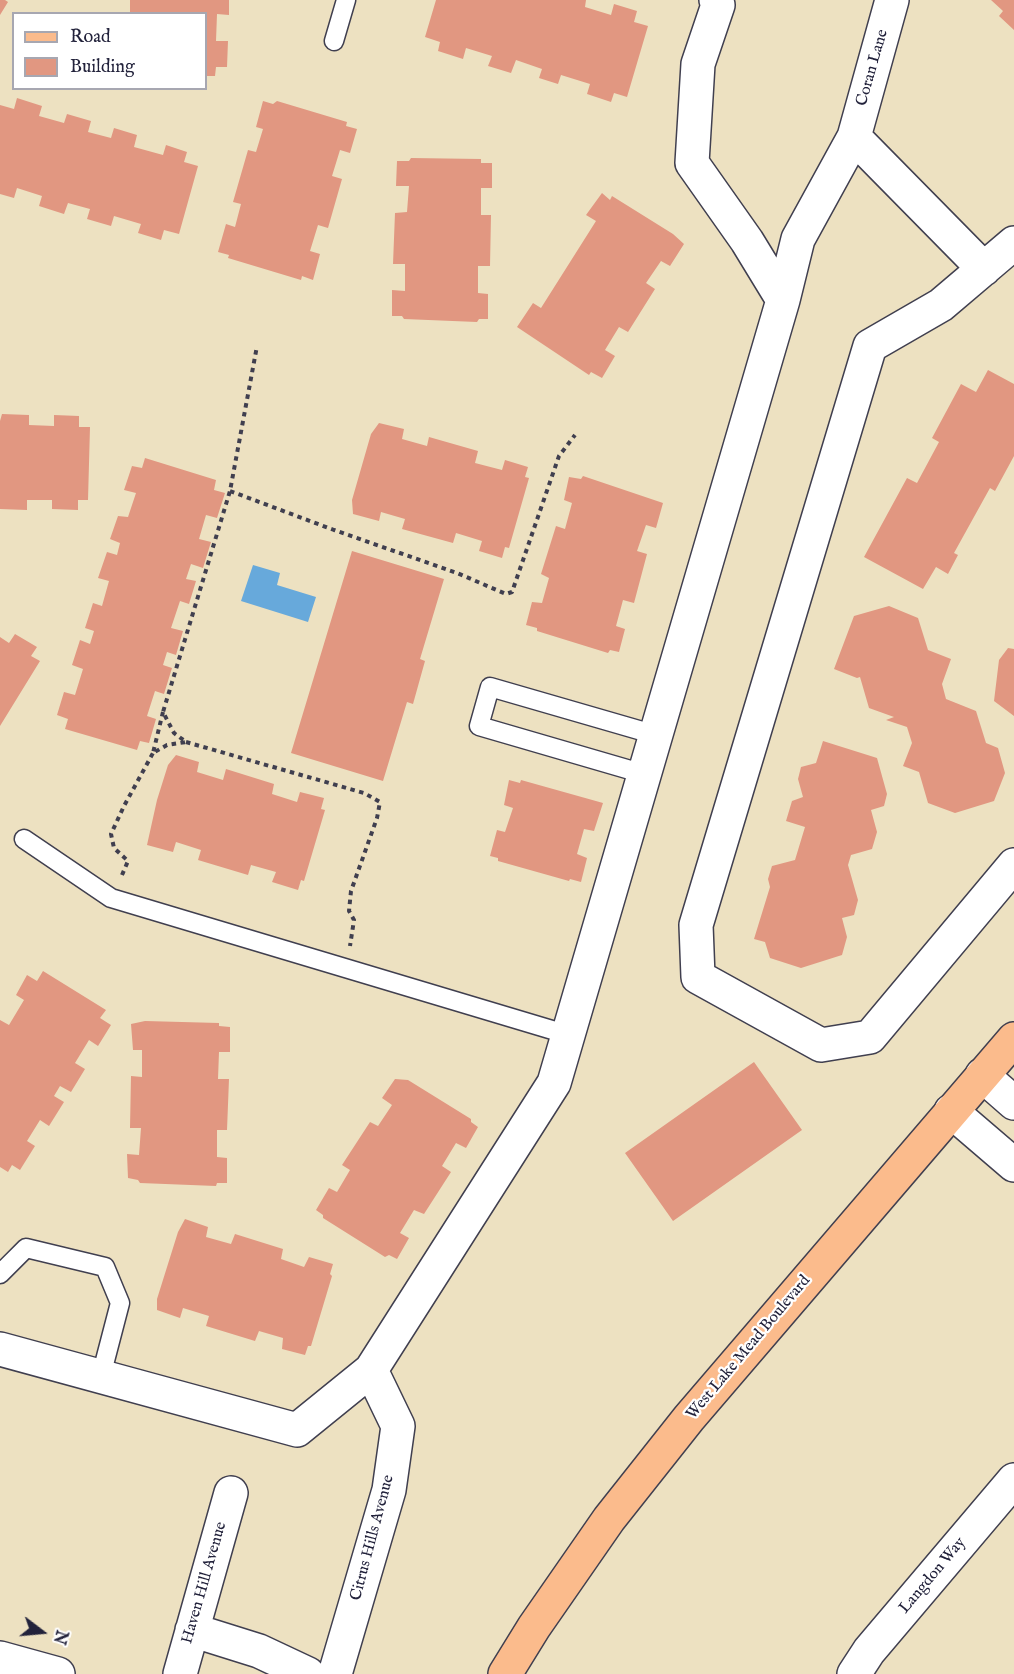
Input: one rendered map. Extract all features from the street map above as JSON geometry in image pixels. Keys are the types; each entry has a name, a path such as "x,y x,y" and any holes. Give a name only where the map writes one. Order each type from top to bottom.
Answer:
{"main road":[{"name":"West Lake Mead Boulevard","path":"505,1674 534,1627 609,1519 689,1418 1014,1039"}],"street":[{"path":"716,0 718,5 698,64 692,163 747,241 783,300"},
{"name":"Coran Lane","path":"101,1376 297,1430 371,1370 554,1083 783,300 798,239 854,137 892,0"},
{"path":"854,137 984,269"},
{"path":"1014,243 941,305 870,346 696,925 698,977 821,1044 870,1037 1014,866"},
{"path":"982,1075 1014,1103"},
{"path":"951,1111 1014,1166"},
{"path":"0,1349 101,1376"},
{"name":"Citrus Hills Avenue","path":"335,1674 389,1490 398,1426 371,1370"},
{"name":"Langdon Way","path":"854,1674 869,1651 1011,1490"},
{"name":"Haven Hill Avenue","path":"180,1674 231,1493"},
{"path":"192,1630 259,1651 308,1674"},
{"path":"0,1658 58,1674"}],"lane":[{"path":"334,41 346,0"},
{"path":"644,774 479,726 490,687 656,735"},
{"path":"24,839 111,898 569,1035"},
{"path":"0,1274 26,1248 105,1267 120,1303 101,1376"}],"path":[{"path":"128,861 114,848 111,834 153,753 163,712 230,491 257,346"},
{"path":"230,491 457,573 506,594 513,592 559,456 575,435"},
{"path":"163,712 174,733 186,742 364,793 380,802 377,818 351,891 349,911 354,920 347,968"},
{"path":"153,753 166,745 186,742"}],"water":[{"path":"253,565 280,573 277,585 316,597 308,622 241,601"}],"building":[{"path":"0,0 8,2 0,15"},
{"path":"130,0 229,0 229,15 217,14 216,41 228,41 227,67 216,67 215,76 207,76 207,12 130,12"},
{"path":"436,0 586,0 585,7 611,15 614,4 637,11 634,22 648,26 627,97 614,93 611,102 587,94 590,84 561,75 558,84 539,78 542,69 516,60 511,73 488,66 492,56 466,48 463,59 438,51 440,42 425,37"},
{"path":"991,0 1014,0 1014,30 999,16 1003,11"},
{"path":"17,98 42,106 39,116 64,123 67,114 91,121 88,132 111,138 114,128 137,135 134,147 163,155 166,145 187,152 184,162 198,166 179,234 164,230 161,240 138,233 141,224 114,216 111,226 87,219 90,209 68,203 64,214 39,206 42,196 17,188 14,198 0,194 0,105 14,109"},
{"path":"263,101 273,104 277,101 347,122 346,126 357,129 350,153 340,150 332,176 342,179 328,228 318,225 310,251 320,254 313,280 302,276 301,280 228,258 229,255 218,252 226,224 235,227 241,204 233,202 248,150 256,152 263,129 256,127"},
{"path":"411,158 481,159 481,163 492,163 492,188 481,188 481,215 491,215 490,266 478,266 478,293 488,294 488,319 479,319 477,322 404,319 402,316 392,316 392,290 405,291 405,264 393,264 395,213 407,212 409,186 396,186 397,161 409,161"},
{"path":"602,193 610,200 612,196 673,234 684,244 670,266 661,261 646,283 655,289 628,332 619,327 605,350 615,356 602,378 591,372 589,375 517,327 533,303 541,308 596,221 586,215"},
{"path":"988,370 1014,384 1014,456 995,491 990,488 954,553 958,555 948,574 936,567 923,589 864,557 907,478 917,483 939,442 932,438 961,384 976,392"},
{"path":"2,414 29,415 29,425 54,426 54,415 79,416 79,427 90,427 88,500 78,500 78,510 52,509 52,500 27,500 27,510 0,509 0,421"},
{"path":"379,423 404,429 402,439 427,446 429,437 478,451 475,463 502,470 505,460 528,467 525,477 529,478 509,548 505,547 502,558 479,551 482,541 456,533 453,543 402,529 405,519 381,512 379,521 353,514 352,500 371,434"},
{"path":"145,458 216,480 214,490 225,493 217,518 206,515 199,539 211,542 203,568 191,564 186,579 196,581 189,604 180,601 171,628 183,631 176,655 167,652 163,665 172,668 164,694 155,691 147,716 156,719 149,743 140,741 137,750 65,729 68,719 57,715 64,692 75,695 83,669 72,665 80,640 90,644 94,631 85,628 93,603 102,606 109,581 98,578 107,552 117,555 120,543 110,539 118,516 128,517 136,493 124,490 132,466 142,468"},
{"path":"583,476 663,503 656,528 646,525 637,551 647,554 634,603 623,600 616,626 625,629 619,652 610,650 608,653 537,631 537,628 526,625 532,602 542,603 549,578 541,574 556,526 565,529 572,503 564,500 569,477 581,479"},
{"path":"352,551 444,579 420,659 425,661 413,704 407,702 383,781 291,753"},
{"path":"889,606 918,618 928,650 951,659 942,684 946,699 976,711 986,743 998,748 1005,773 994,801 955,813 928,803 919,772 903,766 912,743 907,727 886,720 894,717 869,708 860,677 857,678 834,669 854,616"},
{"path":"15,634 37,647 31,656 40,661 0,726 0,637 9,643"},
{"path":"1008,648 1014,649 1014,716 994,701 999,660"},
{"path":"823,741 877,758 887,794 884,806 871,810 877,832 872,849 851,855 848,865 858,900 854,915 842,918 847,937 842,955 801,968 770,958 765,942 754,939 770,887 768,879 772,866 795,860 805,827 786,821 792,801 803,797 798,779 801,767 816,763"},
{"path":"176,755 199,762 197,772 223,780 226,769 274,784 272,794 297,802 300,792 324,798 321,809 325,810 304,881 301,880 298,890 272,882 276,872 251,865 248,875 198,860 201,850 176,842 173,852 147,845 168,765"},
{"path":"509,780 520,783 521,780 603,803 594,831 584,829 577,854 587,858 581,882 570,879 569,881 498,861 498,858 490,856 497,830 505,832 513,808 504,805"},
{"path":"43,971 106,1010 100,1018 111,1025 98,1046 89,1040 75,1063 85,1069 71,1092 60,1086 54,1096 64,1102 49,1126 40,1120 27,1141 35,1146 20,1170 12,1165 8,1172 0,1167 0,1020 9,1025 24,1000 16,995 27,975 37,981"},
{"path":"145,1021 219,1023 219,1026 230,1027 230,1052 219,1052 218,1079 229,1079 227,1130 217,1130 217,1157 227,1158 227,1183 217,1183 216,1186 140,1183 138,1180 128,1178 127,1154 139,1155 141,1128 130,1128 131,1076 142,1077 142,1050 133,1050 131,1024"},
{"path":"754,1062 802,1130 673,1221 625,1153"},
{"path":"395,1079 408,1080 471,1119 471,1122 478,1127 466,1148 456,1143 442,1166 451,1172 424,1214 414,1210 400,1233 409,1238 397,1259 389,1255 385,1257 323,1218 323,1215 316,1210 329,1188 337,1192 350,1170 342,1165 370,1122 378,1126 392,1105 382,1098"},
{"path":"185,1219 208,1227 206,1237 231,1244 235,1234 283,1249 281,1259 304,1267 309,1257 333,1264 330,1274 332,1276 311,1346 308,1346 305,1355 282,1349 283,1338 259,1331 255,1341 206,1326 209,1316 183,1308 180,1318 157,1310 157,1299 178,1232"}]}
